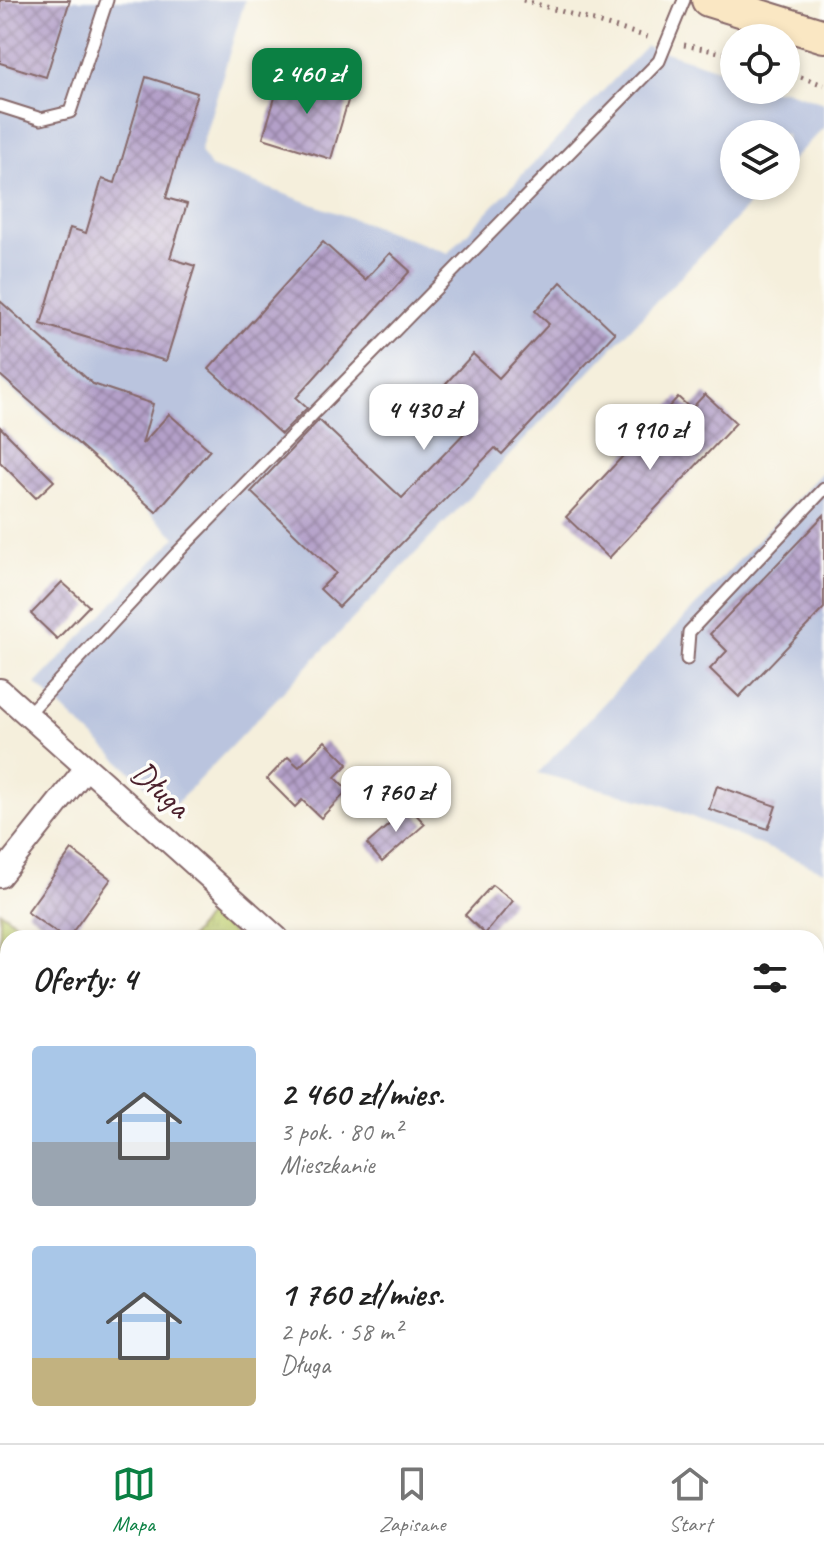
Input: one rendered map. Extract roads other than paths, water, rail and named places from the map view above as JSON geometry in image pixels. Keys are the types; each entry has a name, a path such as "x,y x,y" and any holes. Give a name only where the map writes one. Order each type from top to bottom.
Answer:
{"main road":[{"path":"708,0 824,36"}],"street":[{"name":"Długa","path":"0,690 268,930"},
{"path":"0,876 86,768"}],"lane":[{"path":"0,106 41,119 70,112 107,0"},
{"path":"27,715 177,553 659,61 684,0"},
{"path":"687,659 689,632 824,489"}]}
